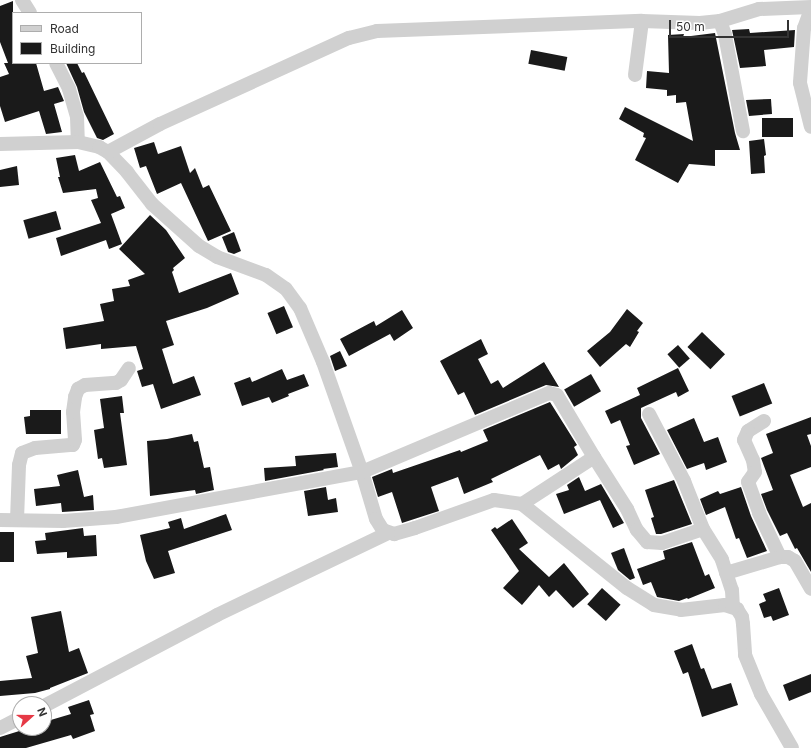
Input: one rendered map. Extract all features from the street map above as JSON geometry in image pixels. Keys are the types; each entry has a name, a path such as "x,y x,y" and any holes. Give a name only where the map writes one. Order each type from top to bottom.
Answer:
{"street":[{"path":"22,0 29,12"},
{"path":"108,152 160,124 349,38 376,31 642,21 700,23 720,21 759,9 811,8 804,28 800,83 811,127"},
{"path":"635,75 642,21"},
{"path":"720,21 725,35 742,131"},
{"path":"56,64 69,89 77,117 78,142"},
{"path":"0,144 78,142 94,145 108,152 127,172 152,204 199,246 217,257 266,275 286,288 300,308 323,362 362,472 379,526 388,533"},
{"path":"17,520 19,465 22,453 35,448 73,445 75,440 73,412 75,396 78,389 86,385 116,383 121,380 129,368"},
{"path":"0,520 63,521 116,517 362,472 540,395 549,393 557,395 627,508 637,530 647,542 662,543 704,529"},
{"path":"649,414 684,481 704,529 722,560 732,590 732,607"},
{"path":"764,421 748,430 744,440 753,460 755,472 748,482 759,513 780,557"},
{"path":"522,504 594,457"},
{"path":"52,702 217,615 388,533 415,528 494,500 522,504 627,588 654,605 681,610 713,606 732,607 737,610 742,617 745,655 761,694 792,748"},
{"path":"726,573 780,557 788,557 795,561 811,589"},
{"path":"0,728 12,722"}],"building":[{"path":"13,1 12,64 36,64 44,91 58,87 64,101 54,104 62,132 46,134 39,111 5,122 0,106 0,77 9,74 4,63 8,63 0,42 0,6"},
{"path":"749,29 750,33 795,30 794,47 764,50 766,66 740,68 732,30"},
{"path":"715,33 735,133 740,150 715,150 715,166 689,164 678,183 635,160 646,138 643,137 644,133 619,119 625,107 693,141 686,102 676,103 676,95 667,96 667,90 646,88 647,71 669,73 668,35 684,34 683,37"},
{"path":"531,50 567,57 565,71 528,64"},
{"path":"66,64 78,64 82,73 84,72 114,134 103,140 97,138 84,112 77,87"},
{"path":"771,99 772,114 749,116 746,100"},
{"path":"762,118 793,118 793,137 762,137"},
{"path":"764,139 766,155 764,156 765,173 751,174 749,141"},
{"path":"154,142 158,154 181,146 190,173 195,168 203,188 209,185 231,231 208,241 181,183 157,194 146,166 140,168 134,148"},
{"path":"75,155 79,171 100,162 117,197 120,196 125,208 111,214 122,244 109,249 106,240 61,256 56,238 101,223 91,200 98,198 96,189 63,193 58,177 60,177 56,158"},
{"path":"17,166 19,185 0,187 0,170"},
{"path":"56,211 61,229 29,239 23,220"},
{"path":"150,215 166,230 185,258 173,268 174,270 172,272 179,293 231,273 239,294 207,308 166,321 174,345 162,349 173,384 194,376 201,395 161,409 153,384 142,387 137,371 143,369 136,346 101,349 101,344 66,349 63,328 104,321 100,304 114,301 112,289 130,286 128,280 145,274 119,249"},
{"path":"234,232 241,251 234,254 228,252 222,237"},
{"path":"284,306 293,327 276,334 267,313"},
{"path":"627,309 643,323 637,331 639,332 630,347 626,344 600,367 587,351 610,332"},
{"path":"402,310 413,328 394,341 390,334 349,356 340,339 374,321 376,326"},
{"path":"702,332 725,354 710,369 687,347"},
{"path":"481,339 488,354 478,359 491,384 498,380 503,388 544,362 559,387 546,385 475,415 464,392 458,395 440,361"},
{"path":"678,345 690,359 679,368 667,354"},
{"path":"340,351 347,366 335,371 330,356"},
{"path":"678,368 689,391 678,397 676,392 641,408 641,418 660,454 634,465 626,446 630,445 620,420 611,424 605,411 640,395 637,388"},
{"path":"282,369 287,380 304,374 309,386 288,394 289,396 272,403 269,397 242,406 234,383 250,377 252,382"},
{"path":"591,374 601,391 574,407 564,390"},
{"path":"764,383 772,403 740,417 732,396"},
{"path":"122,396 124,413 120,413 127,465 104,468 102,458 98,459 94,430 104,428 100,399"},
{"path":"550,402 577,445 574,447 578,455 561,469 559,464 548,470 540,455 491,479 493,482 464,494 458,477 431,487 439,511 402,523 392,492 378,497 372,477 392,469 393,473 460,450 461,452 488,441 483,430"},
{"path":"30,410 61,410 61,434 26,434 24,417 30,416"},
{"path":"811,417 811,434 807,435 811,446 811,467 790,475 803,507 811,503 811,572 797,548 795,549 787,533 780,536 767,510 761,494 773,490 761,458 773,453 766,434"},
{"path":"694,418 704,442 718,437 727,462 706,470 704,463 687,469 667,430"},
{"path":"192,434 194,442 198,441 204,468 210,467 214,490 196,494 195,490 150,496 147,441"},
{"path":"336,453 338,467 265,481 264,468 296,466 295,456"},
{"path":"78,470 84,497 93,495 94,510 62,512 61,503 36,506 34,489 60,486 57,475"},
{"path":"579,477 585,491 601,484 624,523 613,528 600,500 564,514 556,494 569,490 567,485"},
{"path":"674,480 692,524 661,534 656,534 651,518 654,517 645,490"},
{"path":"326,487 328,500 336,498 338,512 308,516 304,491"},
{"path":"741,487 751,516 767,551 747,558 739,538 736,539 725,507 706,515 700,499 718,491 720,494"},
{"path":"226,514 232,530 168,551 175,573 154,579 146,561 140,535 170,528 168,522 181,518 184,529"},
{"path":"512,519 528,543 519,549 549,577 564,563 589,594 573,608 556,590 549,597 539,585 522,605 503,588 519,571 491,530 495,527 497,529"},
{"path":"83,528 84,536 96,535 97,556 67,558 67,552 37,554 35,541 46,540 45,533"},
{"path":"0,532 14,532 14,562 0,562"},
{"path":"692,542 705,576 709,574 715,588 679,601 657,597 651,582 643,585 637,569 665,559 663,551"},
{"path":"624,548 635,578 630,580 618,570 611,553"},
{"path":"602,588 621,605 606,621 587,604"},
{"path":"779,588 789,615 773,621 771,616 764,618 759,604 766,601 763,594"},
{"path":"61,611 69,652 79,648 88,673 50,689 35,693 0,696 0,681 32,678 26,656 38,653 31,617"},
{"path":"692,644 701,669 704,668 712,689 731,683 738,705 702,717 688,672 683,674 674,651"},
{"path":"811,674 811,692 789,701 783,685"},
{"path":"89,700 94,714 90,715 95,731 73,739 71,735 26,748 0,748 0,737 12,733 12,736 52,736 52,720 71,714 68,707"}]}
